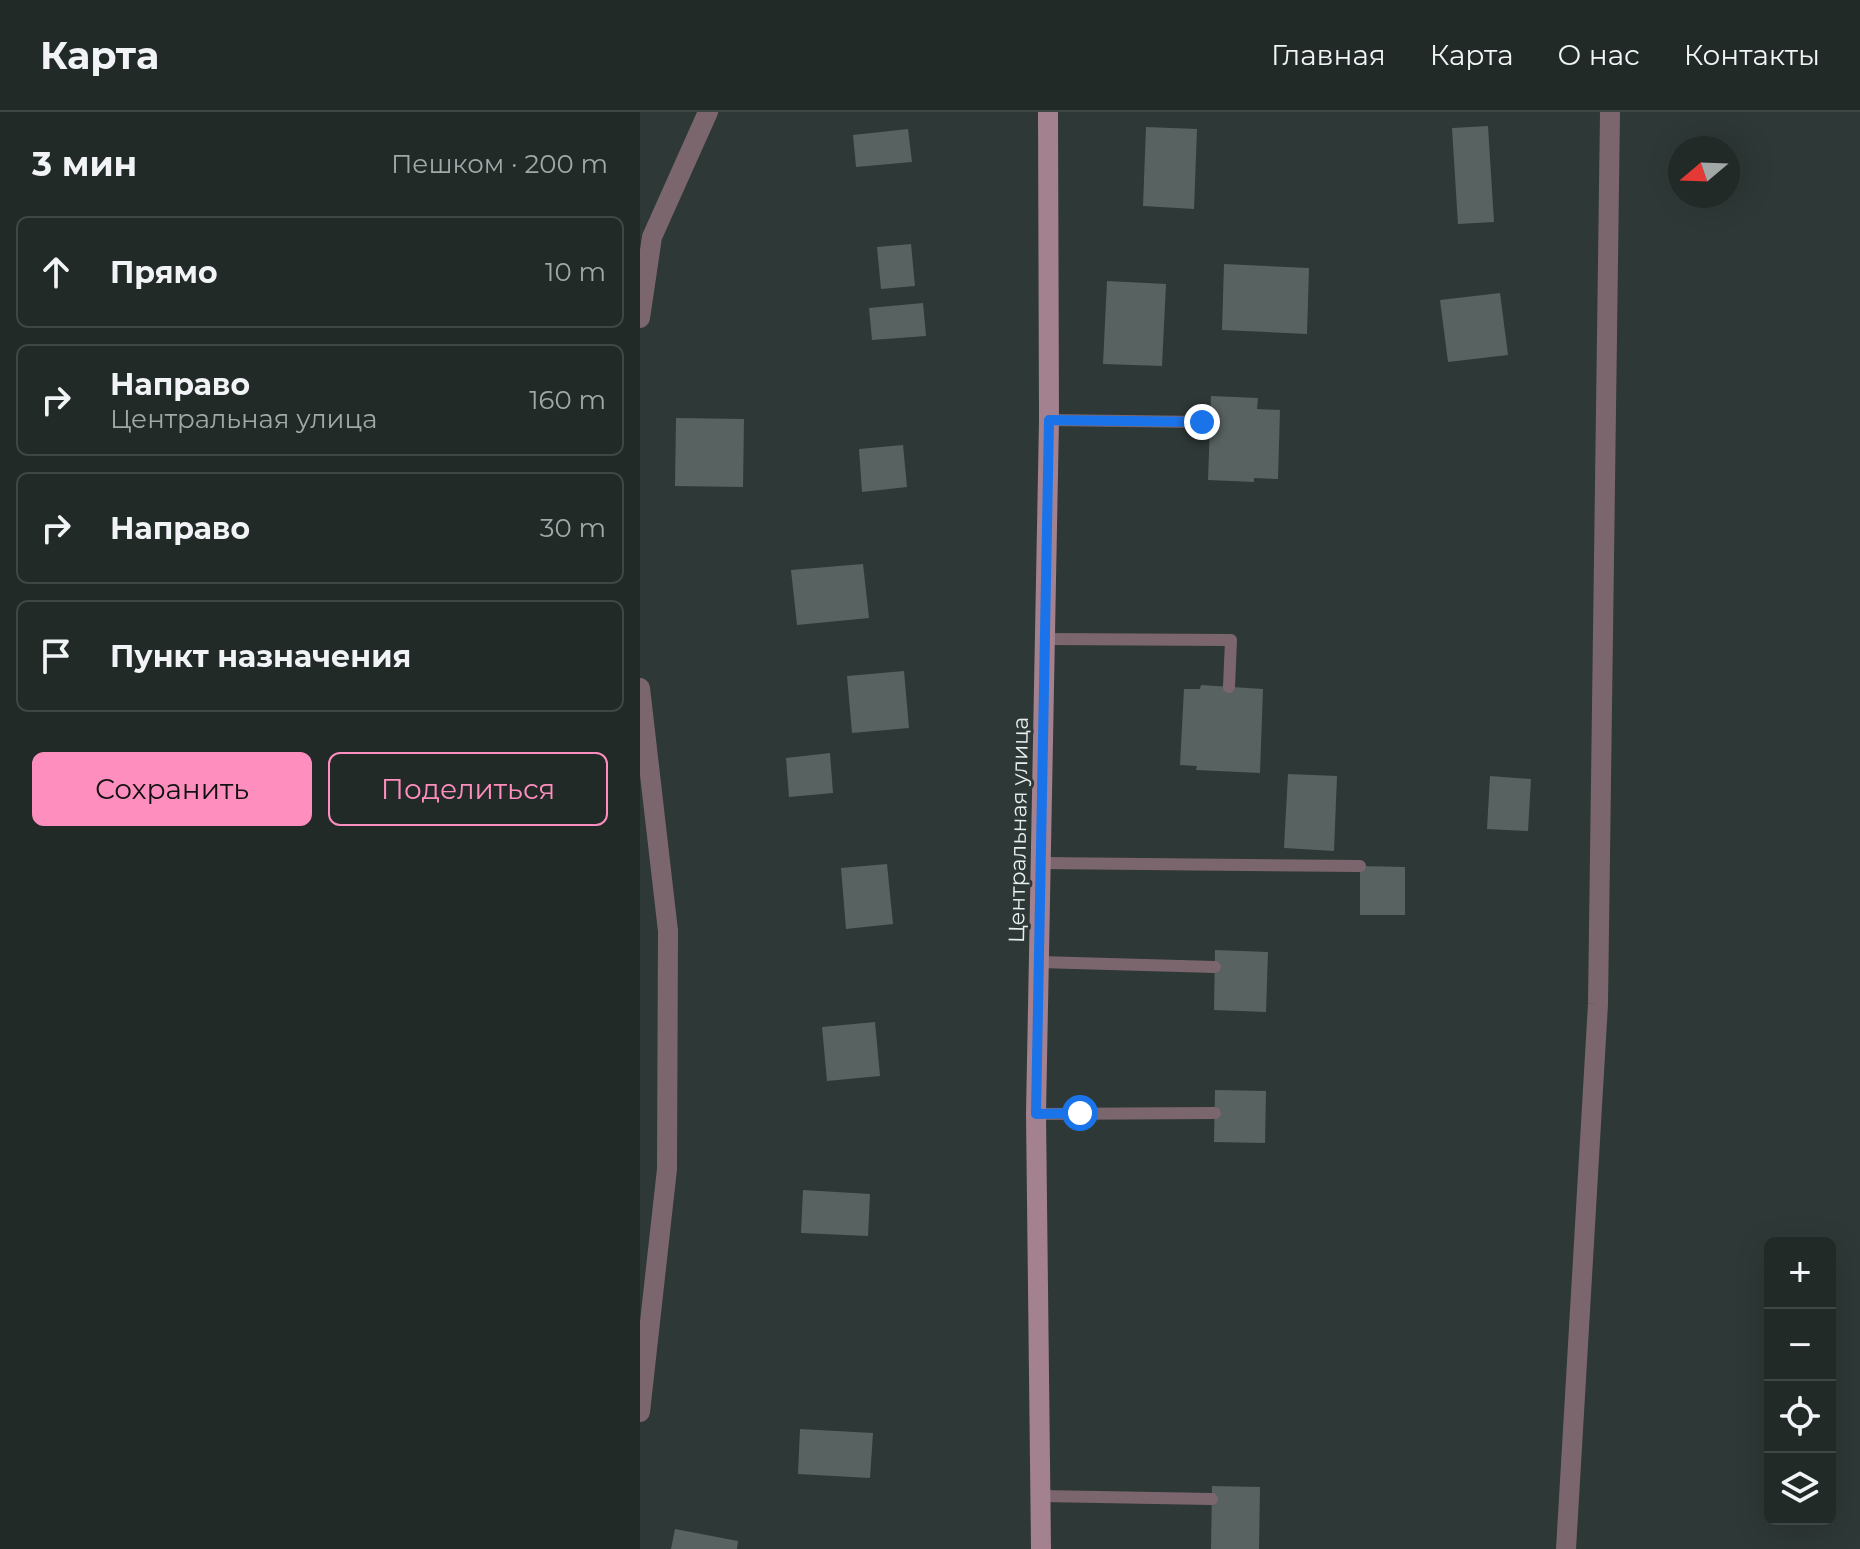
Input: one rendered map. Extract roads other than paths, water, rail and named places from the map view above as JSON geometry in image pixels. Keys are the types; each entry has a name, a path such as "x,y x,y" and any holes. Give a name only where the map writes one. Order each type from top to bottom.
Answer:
{"street":[{"path":"640,318 652,237 708,112"},
{"name":"Центральная улица","path":"1041,1549 1036,1114 1049,420 1048,112"},
{"path":"1566,1549 1598,1004 1610,112"},
{"path":"640,688 668,947 667,1169 640,1412"}],"lane":[{"path":"1049,420 1202,422"},
{"path":"1046,639 1231,640 1229,687"},
{"path":"1040,863 1360,866"},
{"path":"1039,962 1215,967"},
{"path":"1036,1114 1215,1113"},
{"path":"1040,1496 1212,1499"}]}
